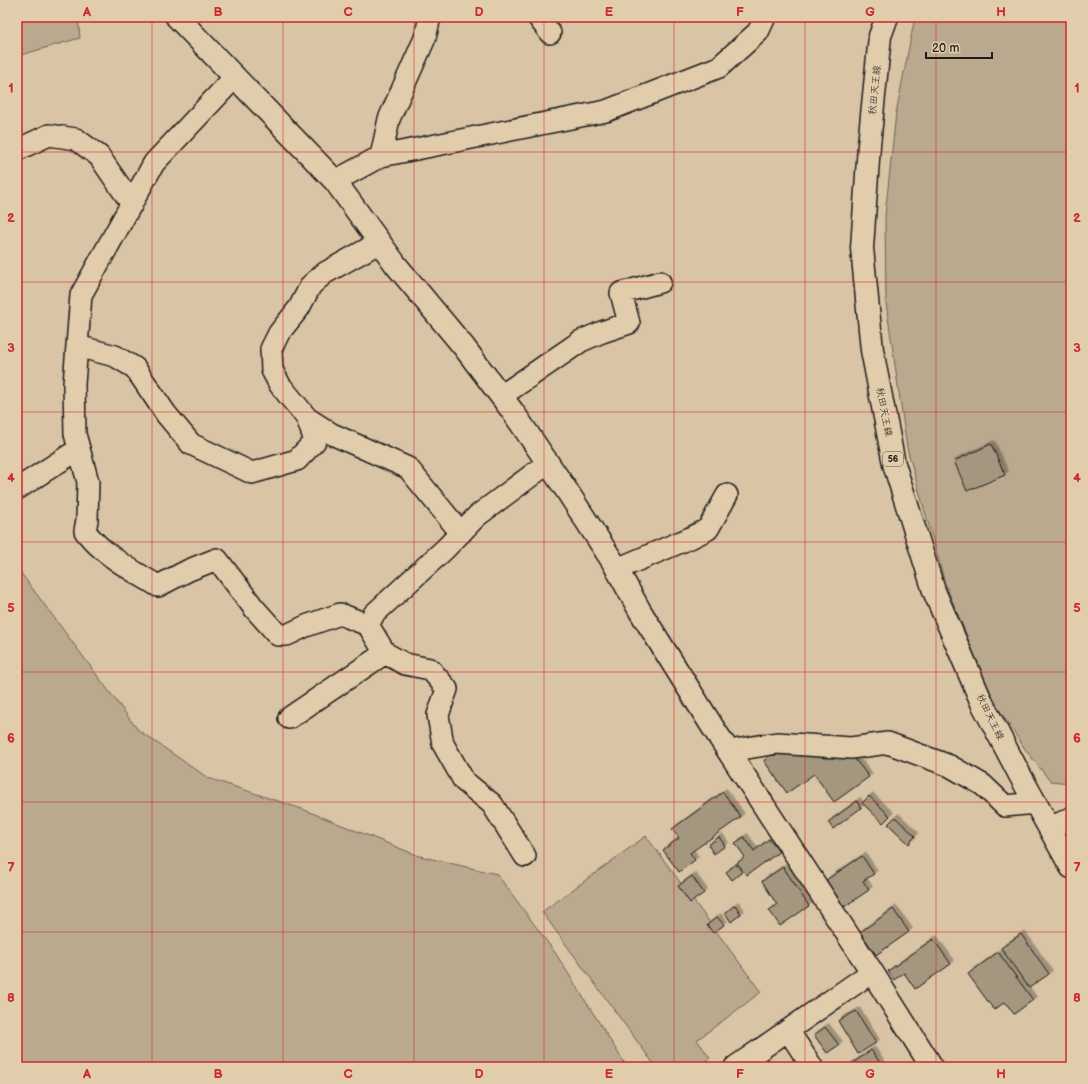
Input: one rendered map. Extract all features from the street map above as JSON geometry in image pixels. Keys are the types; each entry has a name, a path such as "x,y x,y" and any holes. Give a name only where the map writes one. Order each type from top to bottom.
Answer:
{"street":[{"path":"176,17 336,182 396,265 464,347 501,396 548,463 617,569 640,611 932,1067"},
{"path":"381,156 389,119 425,38 430,17"},
{"path":"336,182 381,156 606,111 719,67 758,32 765,17"},
{"name":"秋田天王線","path":"887,17 880,36 869,145 862,248 872,350 894,464 934,591 982,703 1071,866"},
{"path":"235,78 154,163 82,295 74,384 75,434 88,482 87,520 85,530 93,541 112,558 158,586 189,570 217,559 254,608 278,635 287,635 306,626 340,614 368,625 385,653 405,664 430,668 447,689 438,715 443,744 464,781 492,804 525,856"},
{"path":"17,150 50,135 76,139 99,156 132,204"},
{"path":"380,242 325,273 311,285 299,308 279,333 270,349 272,370 280,385 308,418 332,434 408,468 461,533"},
{"path":"501,396 581,342 602,332 629,323 621,293 660,282"},
{"path":"77,346 115,356 135,368 166,414 191,444 252,474 297,460 315,441 308,418"},
{"path":"17,489 79,449"},
{"path":"368,625 374,614 445,549 476,516 548,463"},
{"path":"617,569 708,529 727,495"},
{"path":"289,718 385,653"},
{"path":"729,751 776,743 850,748 888,743 950,766 983,785 1005,806 1036,803"},
{"path":"1050,828 1071,818"},
{"path":"735,1067 872,972"},
{"path":"788,1030 812,1067"}],"shaded area":[{"path":"17,17 78,17 80,38 17,56"},
{"path":"915,17 1071,17 1071,783 1050,781 1025,749 994,702 945,583 907,448 886,303 885,216 896,113"},
{"path":"17,568 138,730 208,778 302,809 419,856 497,874 556,954 627,1067 17,1067"},
{"path":"646,836 761,992 697,1040 710,1058 697,1067 656,1067 542,912"}],"building":[{"path":"991,444 1005,475 967,491 954,461"},
{"path":"803,751 851,754 869,777 834,802 814,774 787,793 764,761 768,756"},
{"path":"723,792 741,817 690,853 695,860 679,872 663,850 679,838 672,829"},
{"path":"869,796 890,816 883,823 862,803"},
{"path":"857,801 861,808 833,829 828,822"},
{"path":"895,817 915,836 909,844 888,824"},
{"path":"719,837 725,846 714,854 708,845"},
{"path":"744,837 754,851 769,839 779,852 747,875 737,863 745,857 735,843"},
{"path":"862,856 874,874 863,881 869,890 844,907 826,880"},
{"path":"736,864 742,872 732,880 726,872"},
{"path":"783,867 809,906 780,926 769,910 777,905 762,881"},
{"path":"692,876 704,893 690,903 678,886"},
{"path":"735,905 741,914 731,922 725,913"},
{"path":"893,909 909,932 876,955 860,932"},
{"path":"717,917 724,925 713,933 707,925"},
{"path":"1021,934 1049,974 1029,988 1001,948"},
{"path":"933,939 951,964 915,989 904,973 894,980 888,971"},
{"path":"998,952 1033,1000 1014,1014 1005,1002 994,1010 968,974"},
{"path":"856,1011 876,1043 858,1054 838,1021"},
{"path":"825,1027 839,1045 827,1053 814,1035"},
{"path":"871,1050 883,1067 847,1067"},
{"path":"763,1060 768,1067 753,1067"}]}
